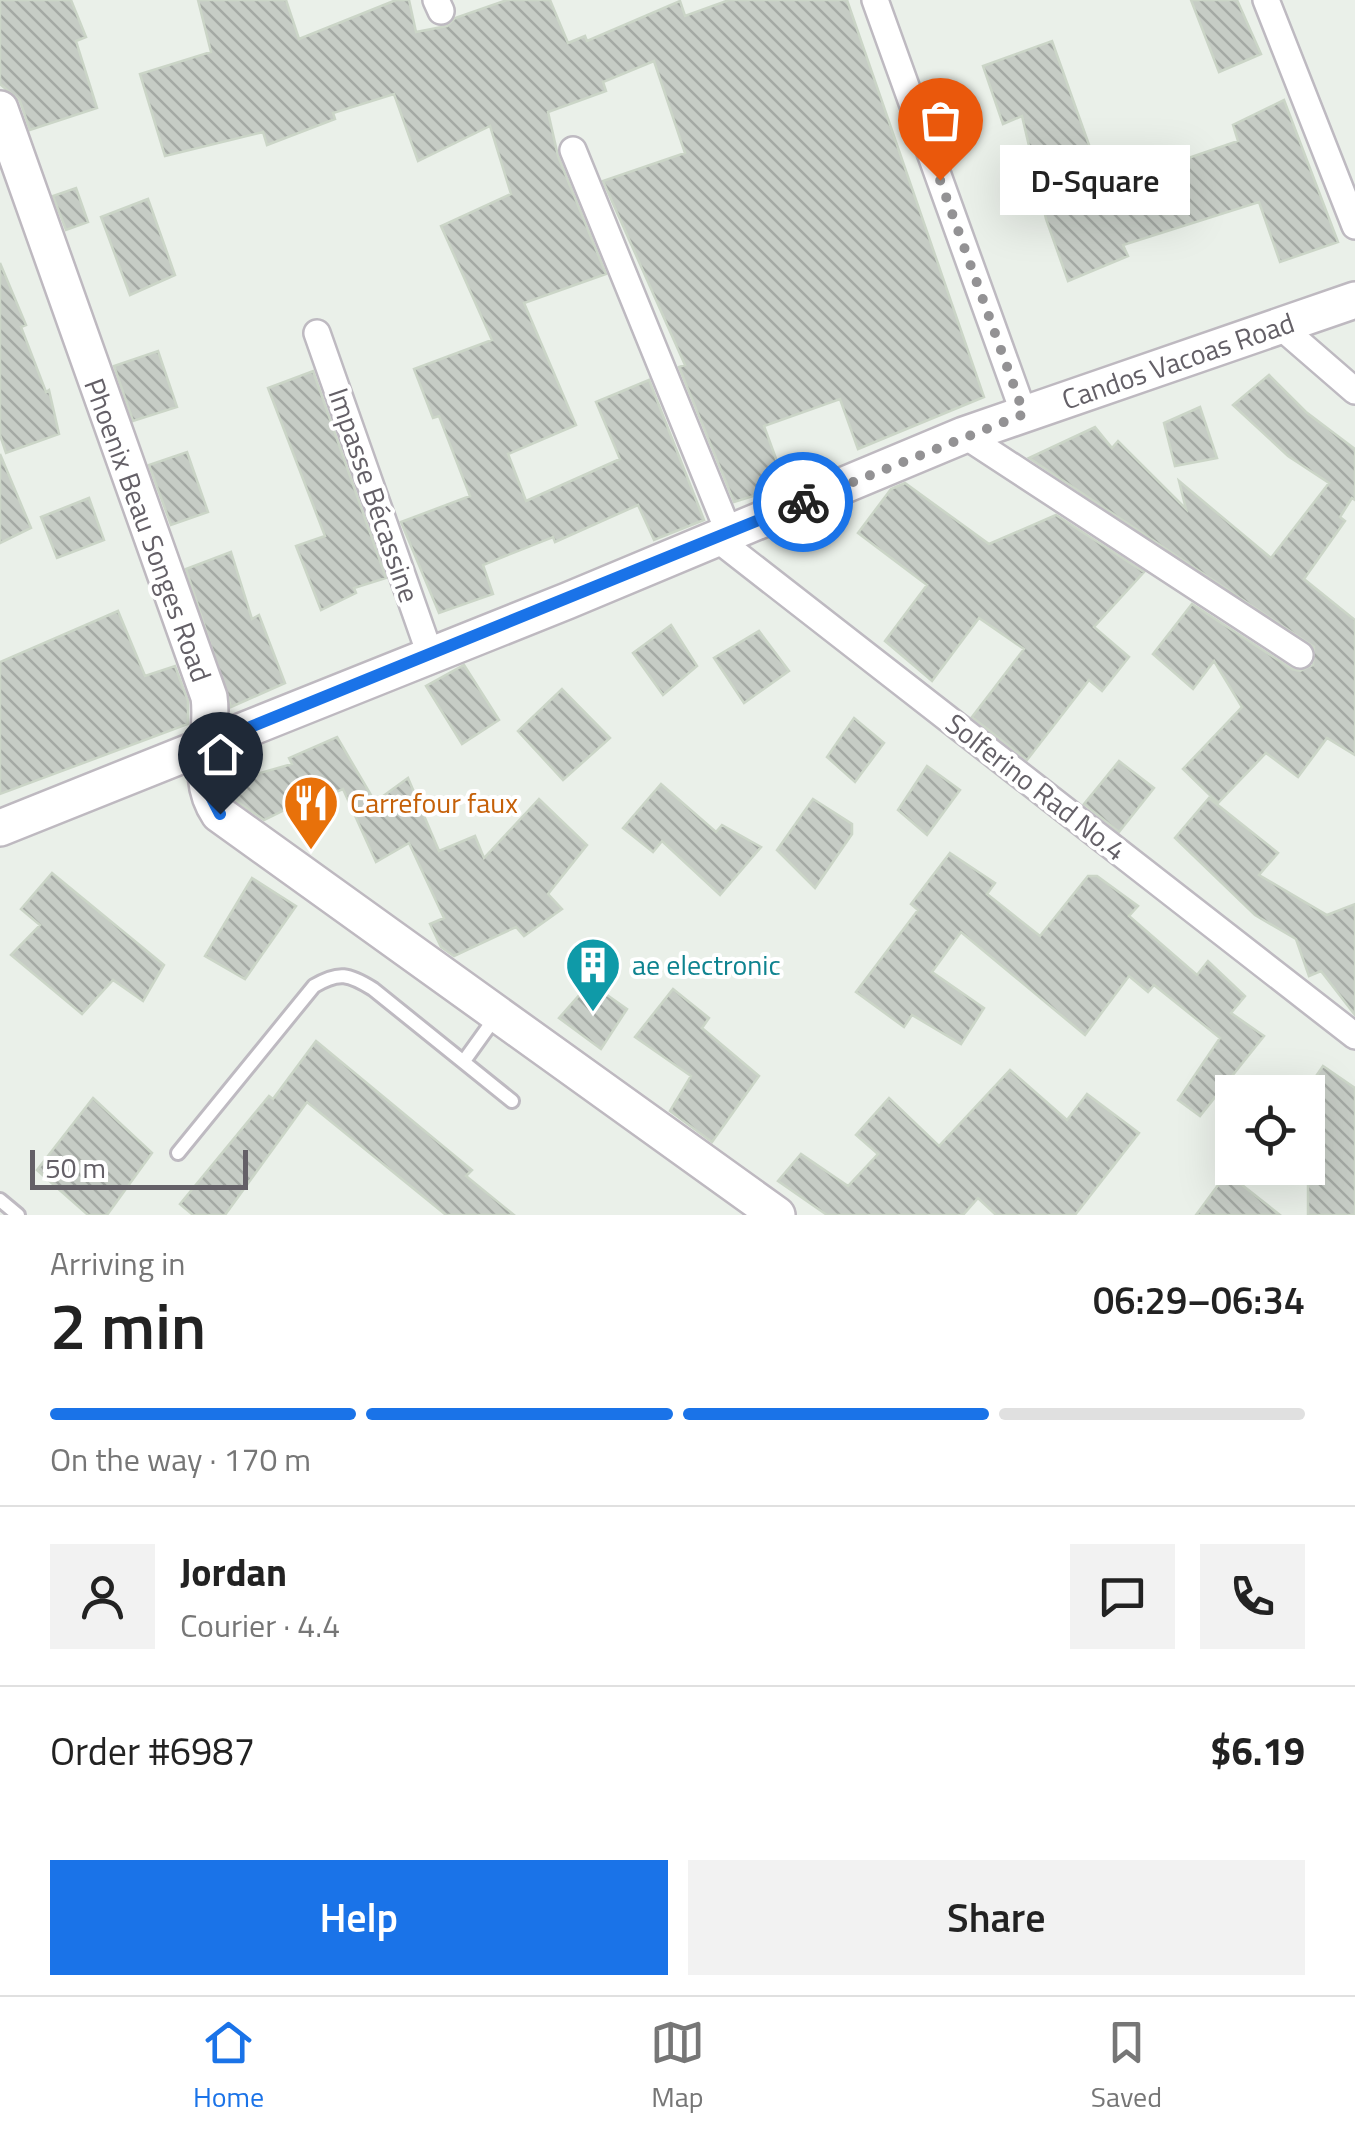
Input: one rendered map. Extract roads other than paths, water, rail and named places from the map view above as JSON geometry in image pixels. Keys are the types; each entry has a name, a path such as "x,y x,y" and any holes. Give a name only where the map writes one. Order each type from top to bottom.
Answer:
{"main road":[{"name":"Phoenix Beau Songes Road","path":"0,109 209,696 206,787 220,814 777,1215"},
{"name":"Candos Vacoas Road","path":"0,828 431,657 964,435 1355,300"}],"street":[{"path":"876,0 1024,414"},
{"path":"1266,0 1355,226"},
{"path":"573,150 723,536"},
{"path":"1280,326 1355,391"},
{"name":"Impasse Bécassine","path":"317,332 431,657"},
{"path":"964,435 1300,655"},
{"name":"Solferino Rad No.4","path":"723,536 1355,1036"}],"lane":[{"path":"178,1153 314,986 333,974 350,974 374,989 512,1101"},
{"path":"464,1062 497,1015"},
{"path":"0,1200 18,1215"}],"place":[{"name":"D-Square","path":"940,180"},
{"name":"Carrefour faux","path":"311,852"},
{"name":"ae electronic","path":"593,1014"}]}
